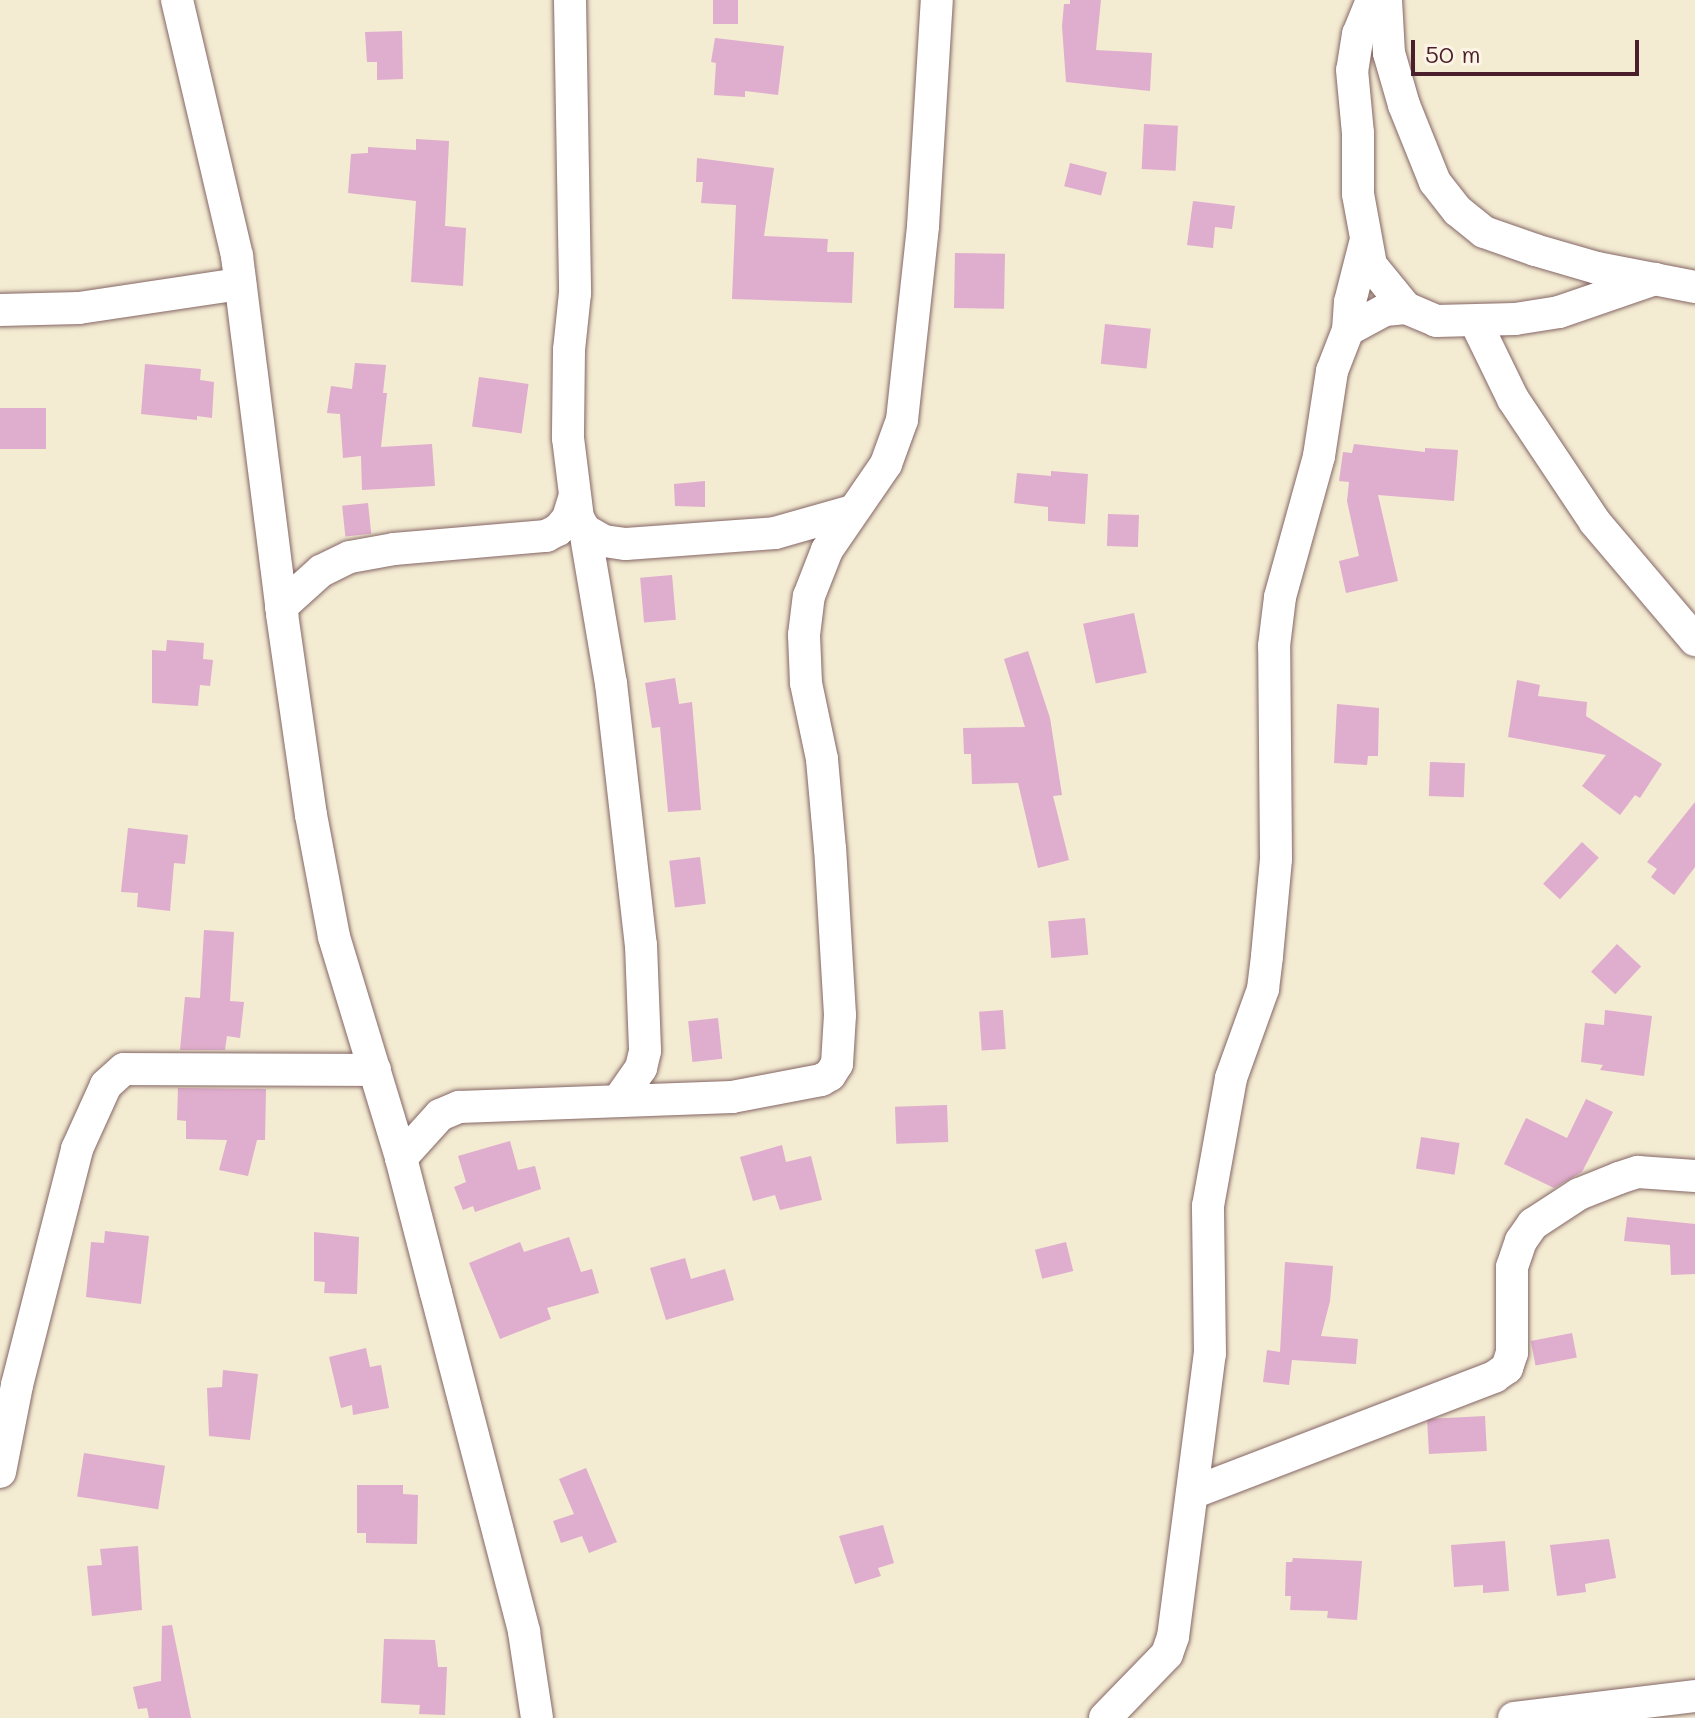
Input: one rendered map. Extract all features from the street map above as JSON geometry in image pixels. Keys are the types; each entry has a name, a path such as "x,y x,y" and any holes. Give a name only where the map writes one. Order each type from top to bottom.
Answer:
{"street":[{"path":"177,0 240,284 281,607 311,815 334,937 401,1158 524,1632 537,1718"},
{"path":"570,0 575,293 568,387 574,498 578,518 585,530 611,683 641,945 645,1051 641,1068 619,1100"},
{"path":"401,1158 440,1115 459,1107 732,1097 821,1080 830,1075 837,1064 840,1015 831,862 822,759 806,683 804,635 809,596 827,550 886,464 902,420 923,226 937,0"},
{"path":"1372,0 1358,34 1352,70 1358,133 1358,194 1371,265 1406,308 1436,321 1476,323 1559,312 1655,279"},
{"path":"1386,0 1389,53 1404,105 1435,182 1458,211 1484,232 1535,250 1695,287"},
{"path":"1105,1718 1167,1654 1173,1637 1210,1354 1208,1206 1231,1078 1263,989 1267,956 1276,859 1273,698 1280,597 1319,456 1332,371 1348,330 1350,302 1365,243"},
{"path":"0,310 79,308 240,284"},
{"path":"1348,330 1385,310 1406,308"},
{"path":"1476,323 1513,399 1595,522 1695,640"},
{"path":"281,607 321,571 350,557 394,549 546,536 558,530 568,518 574,498"},
{"path":"585,530 604,541 626,544 697,541 775,533 852,511"},
{"path":"0,1472 23,1359 77,1149 106,1085 124,1069 375,1070"},
{"path":"1192,1493 1494,1377 1507,1368 1512,1353 1512,1267 1521,1241 1533,1224 1579,1194 1638,1172 1695,1176"},
{"path":"1514,1718 1661,1709 1695,1696"}],"building":[{"path":"713,0 738,0 738,24 713,24"},
{"path":"1070,0 1101,0 1096,50 1152,53 1150,91 1066,82 1062,26 1064,4 1070,4"},
{"path":"402,31 403,79 377,80 377,62 367,62 365,32"},
{"path":"715,38 784,46 778,95 745,91 745,97 714,95 716,63 711,62"},
{"path":"1144,124 1178,126 1176,171 1142,169"},
{"path":"416,139 449,141 445,226 466,228 463,286 411,282 416,201 348,193 351,154 368,153 368,147 416,150"},
{"path":"697,158 774,168 764,236 828,239 827,252 854,252 852,303 732,299 736,205 701,203 703,182 696,182"},
{"path":"1070,163 1107,172 1101,195 1064,186"},
{"path":"1193,201 1235,206 1232,229 1215,227 1213,248 1187,245"},
{"path":"955,253 1005,254 1004,309 954,308"},
{"path":"1105,324 1151,329 1147,369 1101,364"},
{"path":"355,363 386,365 383,393 387,393 381,447 432,444 435,486 362,490 361,456 343,458 340,414 327,413 331,386 352,389"},
{"path":"145,364 201,369 200,380 214,382 212,418 197,416 197,420 141,414"},
{"path":"479,377 529,384 522,433 472,427"},
{"path":"0,408 46,408 46,449 0,449"},
{"path":"1354,444 1425,452 1425,448 1458,450 1454,501 1378,495 1398,581 1346,593 1339,561 1359,556 1347,501 1349,482 1339,481 1343,452 1352,453"},
{"path":"1051,471 1088,474 1085,524 1048,521 1048,507 1014,503 1017,473 1051,476"},
{"path":"705,481 705,507 675,506 674,484"},
{"path":"368,503 371,534 345,537 342,506"},
{"path":"1108,514 1139,515 1138,547 1107,546"},
{"path":"672,575 676,620 644,623 640,578"},
{"path":"1134,613 1147,673 1096,683 1083,624"},
{"path":"167,640 204,643 203,659 213,660 210,686 200,685 198,706 152,703 152,650 166,651"},
{"path":"1028,651 1050,718 1062,795 1053,796 1069,860 1038,868 1018,783 972,784 971,754 964,754 963,728 1025,727 1004,659"},
{"path":"675,678 679,704 692,702 701,810 668,812 660,727 652,728 645,683"},
{"path":"1517,680 1540,685 1538,696 1587,702 1586,716 1662,764 1640,798 1635,795 1620,815 1582,786 1606,755 1508,737"},
{"path":"1337,704 1379,708 1378,756 1368,756 1367,765 1334,763"},
{"path":"1430,762 1465,763 1464,797 1429,796"},
{"path":"1695,802 1695,867 1674,895 1651,877 1657,869 1647,862"},
{"path":"128,828 188,835 185,864 174,863 170,911 137,907 138,893 121,892"},
{"path":"1582,842 1599,858 1560,899 1543,884"},
{"path":"700,857 706,904 675,907 669,861"},
{"path":"1085,918 1088,955 1051,958 1048,921"},
{"path":"204,930 234,932 230,1001 244,1002 240,1038 227,1036 225,1050 180,1050 185,997 200,998"},
{"path":"1617,944 1641,967 1615,994 1591,972"},
{"path":"1003,1010 1006,1049 982,1051 979,1012"},
{"path":"1605,1010 1652,1016 1644,1076 1600,1070 1603,1065 1581,1062 1585,1023 1604,1025"},
{"path":"718,1018 722,1059 692,1062 688,1021"},
{"path":"178,1088 266,1089 265,1140 257,1140 248,1176 219,1170 227,1140 186,1139 186,1121 177,1120"},
{"path":"1586,1099 1613,1112 1582,1172 1554,1188 1504,1164 1526,1118 1567,1138"},
{"path":"947,1105 948,1142 896,1144 895,1107"},
{"path":"1421,1137 1460,1143 1455,1175 1416,1169"},
{"path":"510,1141 518,1170 535,1166 541,1189 475,1212 473,1206 463,1210 454,1187 466,1182 458,1156"},
{"path":"782,1145 786,1162 811,1156 822,1200 780,1210 775,1195 753,1201 740,1157"},
{"path":"1627,1217 1695,1224 1695,1274 1671,1275 1670,1245 1624,1241"},
{"path":"105,1231 149,1236 141,1304 86,1297 91,1242 104,1243"},
{"path":"314,1232 359,1237 357,1294 324,1293 325,1282 314,1281"},
{"path":"569,1237 581,1272 592,1269 599,1293 547,1308 551,1319 500,1339 469,1263 520,1242 524,1252"},
{"path":"1066,1242 1073,1271 1042,1279 1035,1250"},
{"path":"685,1258 691,1279 725,1269 734,1300 666,1320 650,1268"},
{"path":"1285,1262 1333,1266 1330,1301 1321,1336 1358,1339 1356,1364 1292,1360 1289,1385 1263,1382 1267,1350 1280,1352"},
{"path":"1572,1333 1577,1358 1536,1366 1531,1341"},
{"path":"366,1348 370,1367 381,1365 389,1408 353,1415 352,1405 341,1408 329,1357"},
{"path":"223,1370 258,1374 250,1440 209,1436 207,1388 222,1387"},
{"path":"1485,1416 1487,1451 1429,1454 1427,1419"},
{"path":"84,1453 165,1466 158,1509 77,1496"},
{"path":"586,1468 617,1542 589,1553 582,1536 561,1543 553,1521 574,1514 559,1479"},
{"path":"357,1485 403,1485 403,1494 418,1495 417,1544 366,1543 366,1533 357,1533"},
{"path":"883,1525 894,1563 878,1568 881,1576 855,1584 839,1536"},
{"path":"1609,1539 1616,1578 1585,1584 1586,1592 1557,1596 1550,1545"},
{"path":"1505,1541 1509,1591 1483,1593 1483,1585 1454,1587 1451,1545"},
{"path":"138,1546 142,1610 92,1616 87,1566 102,1565 100,1549"},
{"path":"1293,1558 1362,1561 1357,1620 1327,1618 1328,1611 1290,1610 1291,1596 1285,1596 1286,1562 1292,1562"},
{"path":"172,1625 191,1718 149,1718 147,1708 138,1709 133,1687 161,1681 162,1626"},
{"path":"384,1639 435,1640 438,1667 447,1667 445,1715 419,1714 420,1705 381,1703"}]}
